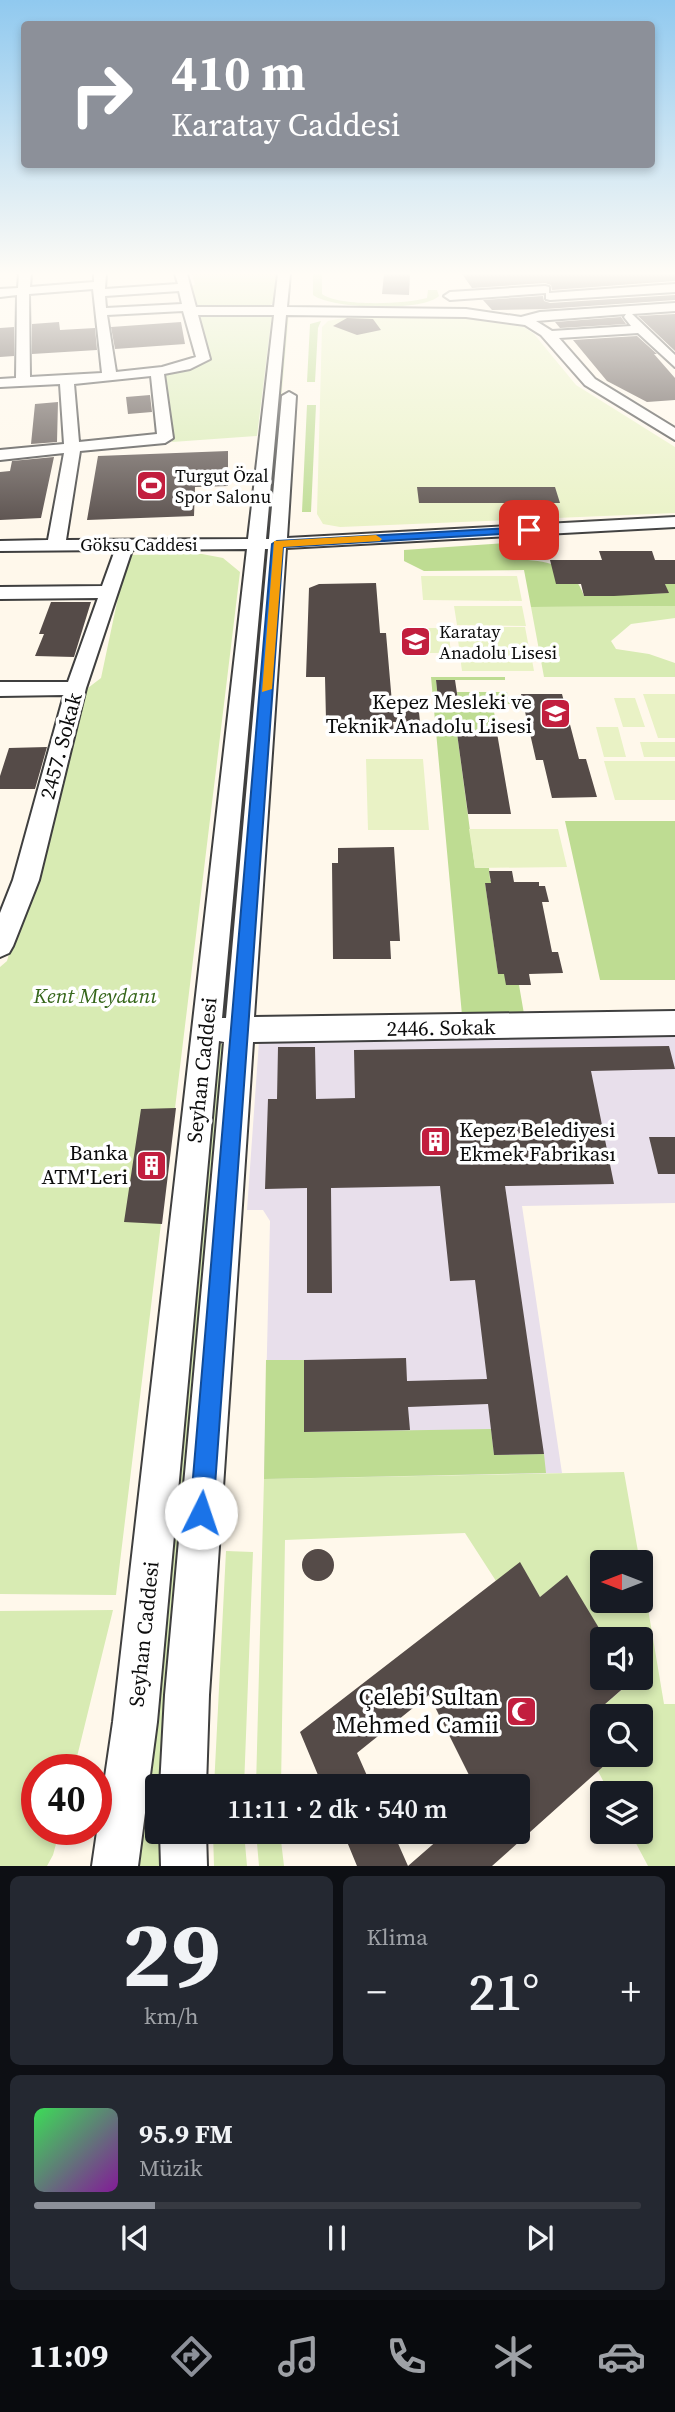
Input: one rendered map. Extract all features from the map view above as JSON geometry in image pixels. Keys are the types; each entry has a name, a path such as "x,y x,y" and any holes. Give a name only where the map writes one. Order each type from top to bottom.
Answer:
{"street":[{"path":"23,361 23,381"},
{"path":"107,361 109,375"},
{"path":"0,383 156,370 190,366 198,361"},
{"name":"Seyhan Caddesi","path":"184,1774 187,1696 239,1030 267,544 283,361"},
{"path":"572,361 590,382 675,436"},
{"path":"0,455 72,450 165,438 156,370"},
{"path":"56,545 72,450 67,378"},
{"path":"656,423 675,422"},
{"name":"Göksu Caddesi","path":"2,552 56,545 267,544 675,522"},
{"name":"Seyhan Caddesi","path":"115,1866 137,1708 206,1030 267,544"},
{"name":"2457. Sokak","path":"0,946 26,880 76,688 125,546"},
{"path":"0,593 109,592"},
{"path":"0,689 76,688"},
{"path":"0,880 26,880"},
{"name":"2446. Sokak","path":"206,1030 675,1023"},
{"path":"183,1844 184,1866"}],"shaded area":[{"path":"675,1037 675,1203 522,1206 562,1473 264,1479 270,1221 263,1210 247,1210 259,1041"}],"green space":[{"path":"266,361 257,436 172,442 161,371 193,368 204,363"},
{"path":"281,361 285,361 269,535 265,535"},
{"path":"308,361 316,361 315,382 307,382"},
{"path":"321,361 556,361 576,385 675,447 675,513 340,527 323,524 317,514"},
{"path":"307,405 316,405 311,512 302,512"},
{"path":"519,542 523,560 551,564 568,572 580,586 584,596 668,593 665,584 675,584 675,606 531,607 524,570 424,571 404,561 404,550"},
{"name":"Kent Meydanı","path":"202,554 223,558 240,572 116,1595 0,1594 0,967 7,961 84,691 101,678 127,555"},
{"path":"263,564 266,564 228,1020 221,1020"},
{"path":"421,576 517,576 522,601 423,600"},
{"path":"454,606 522,606 526,626 457,625"},
{"path":"675,606 675,618 631,624 611,641 616,649 649,654 675,663 675,677 544,677 531,607"},
{"path":"456,627 525,627 529,648 459,647"},
{"path":"426,628 448,628 451,653 428,653"},
{"path":"459,649 530,649 534,671 462,671"},
{"path":"431,677 505,677 505,680 436,680 438,699 458,700 457,692 507,692 510,704 493,704 497,733 457,733 475,868 489,868 490,880 496,880 496,883 485,883 498,973 504,974 519,985 524,1014 462,1015"},
{"path":"643,694 675,694 675,738 658,738"},
{"path":"614,698 635,698 645,727 623,727"},
{"path":"596,727 618,727 626,757 604,757"},
{"path":"640,742 675,742 675,757 644,757"},
{"path":"366,759 423,759 429,830 368,830"},
{"path":"604,761 675,761 675,800 615,800"},
{"path":"565,821 675,821 675,980 600,980"},
{"path":"469,829 558,829 567,867 475,868"},
{"path":"219,1044 225,1044 165,1774 145,1774 145,1844 165,1844 165,1866 133,1866"},
{"path":"266,1360 304,1360 304,1432 491,1429 494,1455 544,1454 546,1473 264,1479"},
{"path":"624,1472 638,1550 590,1550 590,1614 567,1576 540,1597 520,1563 496,1581 465,1533 285,1540 281,1774 256,1774 264,1479"},
{"path":"226,1551 253,1552 244,1774 215,1774"},
{"path":"113,1610 78,1754 21,1754 21,1845 56,1845 47,1866 0,1866 0,1611"},
{"path":"590,1614 649,1614 651,1627 598,1627"},
{"path":"653,1638 664,1704 675,1704 675,1866 648,1866 636,1844 653,1844 653,1781 603,1781 598,1771 602,1767 653,1767 653,1704 605,1704 622,1690 653,1690"},
{"path":"213,1844 245,1844 247,1866 214,1866"},
{"path":"257,1844 281,1844 284,1866 259,1866"}],"building":[{"path":"590,361 660,361 675,378 675,400 647,402 607,381"},
{"path":"150,395 152,412 128,414 126,397"},
{"path":"58,402 57,442 31,444 35,404"},
{"name":"Turgut Özal Spor Salonu","path":"228,451 228,486 195,487 194,516 87,520 98,456"},
{"path":"54,457 41,518 0,520 0,472 10,471 12,461"},
{"path":"417,487 555,487 560,503 419,503"},
{"path":"599,551 652,551 655,560 675,560 675,584 665,584 669,593 584,596 581,584 556,584 550,560 602,560"},
{"path":"376,583 380,633 386,633 392,703 418,703 420,722 393,722 394,732 333,732 333,720 326,720 325,677 306,677 309,588 319,584"},
{"path":"51,602 91,602 74,657 35,656 44,634 39,634"},
{"path":"436,680 455,680 458,700 438,699"},
{"path":"521,694 562,694 579,759 586,759 597,797 552,798 543,760 536,760"},
{"path":"457,733 497,733 511,814 468,814"},
{"path":"47,747 35,789 0,789 0,776 9,748"},
{"path":"394,847 400,941 390,941 391,959 333,959 332,863 338,863 338,848"},
{"path":"489,871 512,871 514,882 539,882 539,886 545,886 549,902 542,902 552,952 558,952 563,973 529,974 531,985 506,985 504,974 498,974 485,883 491,883"},
{"path":"669,1046 675,1069 591,1071 614,1184 505,1186 544,1454 494,1455 488,1404 408,1407 410,1430 304,1432 304,1360 406,1358 407,1381 487,1379 475,1280 450,1281 440,1186 331,1188 332,1293 307,1293 307,1188 265,1189 268,1099 277,1099 278,1047 315,1047 316,1099 355,1098 354,1050"},
{"name":"Banka ATM'Leri","path":"176,1108 162,1224 124,1222 141,1109"},
{"path":"649,1137 675,1137 675,1174 658,1174"},
{"path":"318,1549 329,1554 334,1565 329,1576 318,1581 307,1576 302,1565 307,1554"},
{"name":"Çelebi Sultan Mehmed Camii","path":"520,1562 540,1597 567,1575 598,1627 590,1627 590,1690 621,1690 605,1704 590,1704 590,1767 603,1767 530,1832 530,1774 468,1774 429,1695 357,1753 366,1774 318,1774 300,1732"},
{"path":"348,1844 398,1844 408,1866 357,1866"},
{"name":"Çelebi Sultan Mehmed Camii","path":"433,1844 517,1844 492,1866 408,1866"}],"slow traffic":[{"path":"266,689 277,544 376,539"}],"place":[{"name":"Turgut Özal Spor Salonu","path":"152,486"},
{"name":"Karatay Anadolu Lisesi","path":"416,642"},
{"name":"Kepez Mesleki ve Teknik Anadolu Lisesi","path":"555,714"},
{"name":"Kepez Belediyesi Ekmek Fabrikası","path":"436,1142"},
{"name":"Banka ATM'Leri","path":"151,1165"},
{"name":"Çelebi Sultan Mehmed Camii","path":"522,1711"}],"route":[{"path":"201,1513 277,544 529,530"}]}
